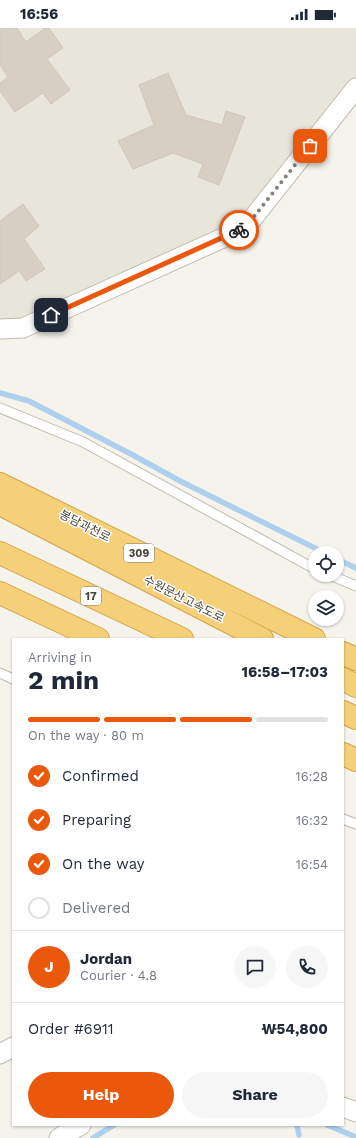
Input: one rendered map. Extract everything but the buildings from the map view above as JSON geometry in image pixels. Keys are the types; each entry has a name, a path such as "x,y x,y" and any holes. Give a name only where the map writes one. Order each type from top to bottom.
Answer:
{"highway":[{"name":"봉담과천로","path":"0,484 278,622"},
{"name":"수원문산고속도로","path":"0,504 260,638"},
{"name":"17","path":"0,553 180,638"},
{"path":"0,593 96,638"},
{"name":"309","path":"278,622 312,638"},
{"path":"278,622 321,638"},
{"path":"344,646 356,651"},
{"path":"344,653 356,659"},
{"path":"344,680 356,686"},
{"path":"344,712 356,718"},
{"path":"344,754 356,760"}],"street":[{"path":"0,329 23,328 245,228 356,88"},
{"path":"0,1054 12,1048"},
{"path":"344,1107 356,1112"},
{"path":"59,1138 79,1126"}],"lane":[{"path":"0,408 83,442 308,565"},
{"path":"344,581 356,586"},
{"path":"0,673 12,678"},
{"path":"344,819 356,824"}],"shaded area":[{"path":"0,28 356,28 356,88 245,228 0,329"}],"waterway":[{"path":"0,393 29,401 182,482 311,546"},
{"path":"344,562 356,568"},
{"path":"93,1138 112,1126"},
{"path":"297,1126 299,1135"},
{"path":"329,1126 356,1137"}],"way so far":[{"path":"239,230 245,228 310,146"}],"route":[{"path":"51,315 239,230"}]}
